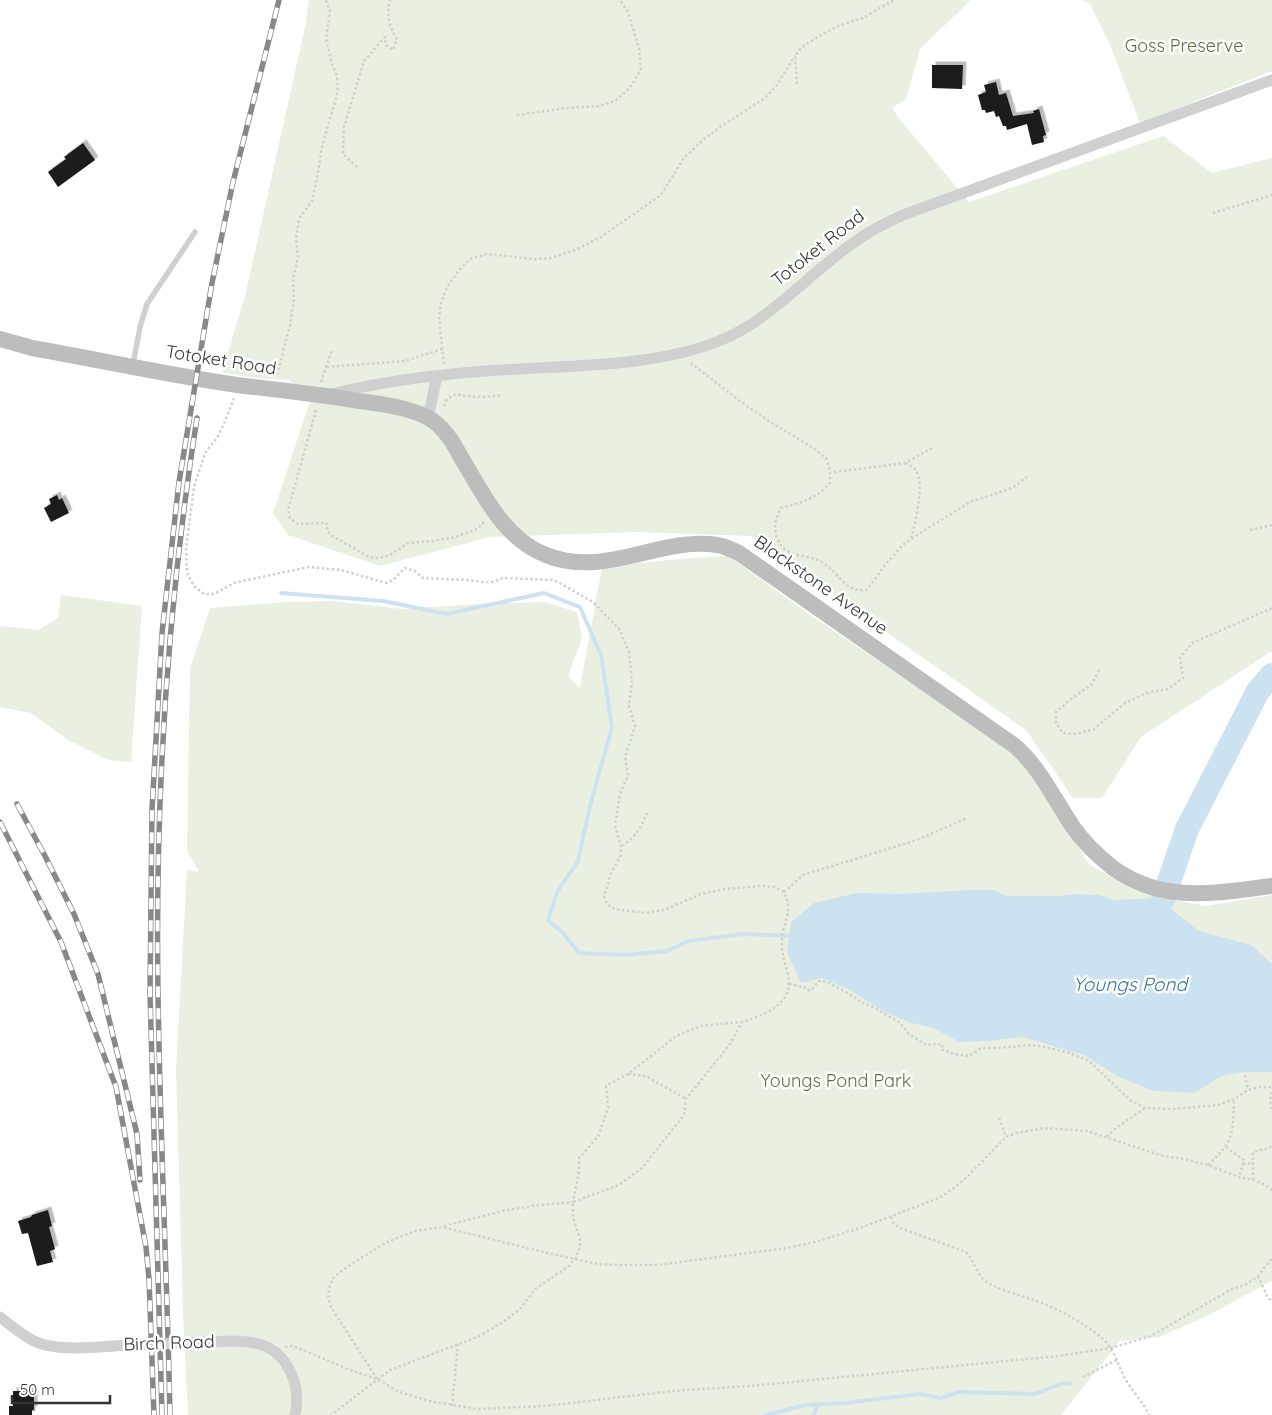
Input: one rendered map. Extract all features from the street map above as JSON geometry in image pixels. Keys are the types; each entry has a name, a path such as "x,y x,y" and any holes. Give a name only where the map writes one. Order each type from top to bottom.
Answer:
{"main road":[{"name":"Totoket Road","path":"0,339 32,348 240,385 322,395"},
{"path":"322,395 397,407 433,422"},
{"name":"Blackstone Avenue","path":"433,422 457,449 484,497 504,524 526,544 546,556 571,562 600,561 685,545 706,544 739,553 1010,743 1032,763 1074,829 1091,849 1134,881 1164,891 1205,893 1272,886"}],"street":[{"name":"Totoket Road","path":"322,395 440,372 627,361 695,350 740,332 789,297 855,241 879,226 902,215 1272,80"},
{"path":"433,422 440,372"},
{"name":"Birch Road","path":"0,1317 14,1329 36,1342 58,1348 244,1341 257,1343 277,1352"},
{"path":"277,1352 283,1358 294,1380 296,1392 295,1415"}],"lane":[{"path":"132,366 140,326 147,304 195,232"}],"path":[{"path":"274,390 280,361 286,344 294,299 293,279 298,257 296,239 299,219 312,201 322,147 338,87 337,76 326,39 330,11 326,0"},
{"path":"357,167 343,154 344,127 364,61 385,37 386,45 393,50 397,39 390,27 387,10 390,0"},
{"path":"517,116 566,108 600,106 615,101 630,88 641,69 639,48 628,12 620,0"},
{"path":"440,372 442,349 439,318 441,302 447,287 470,259 486,254 551,258 575,250 601,237 662,195 684,158 714,132 765,98 777,85 802,46 840,25 863,18 894,0"},
{"path":"795,56 796,84"},
{"path":"1213,213 1272,195"},
{"path":"326,367 405,360 442,349"},
{"path":"332,350 322,379 322,395 290,499 288,510 290,518 298,524 326,523 330,535 368,557 379,558 390,555 408,543 434,541 475,530 483,524 483,518"},
{"path":"697,359 690,362 741,402 772,423 801,439 826,458 830,470 830,482 819,494 781,508 776,518 776,534 780,546 790,553 821,561 834,570 847,587 858,591 867,590 885,565 911,539 942,518 970,502 1012,488 1027,477"},
{"path":"240,385 217,438 205,453 194,487 186,548 187,573 194,586 204,594 214,594 234,583 309,567 341,570 386,583 393,580 405,568 415,571 423,578 482,582 494,582 502,578 554,580 593,602 620,630 629,652 632,674 629,706 635,726 625,756 628,775 620,794 615,826 622,847 621,855 611,873 604,896 607,904 612,908 621,910 640,913 654,912 674,906 700,894 739,887 775,887 784,892 789,906 782,939 782,954 789,984 782,1002 774,1009 758,1017 742,1022 701,1026 676,1036 628,1074 606,1086 608,1107 598,1136 579,1158 579,1171 573,1202 573,1217 580,1239 580,1247 575,1259 562,1271 535,1289 520,1309 506,1320 480,1336 396,1367 377,1379 331,1415"},
{"path":"433,422 441,414 447,399 456,394 484,398 503,395"},
{"path":"834,472 905,463 932,448"},
{"path":"905,463 914,467 918,476 918,497 911,539"},
{"path":"1250,530 1272,525"},
{"path":"1099,670 1092,684 1056,712 1056,723 1064,733 1076,734 1094,729 1125,703 1146,694 1168,689 1182,678 1180,658 1192,643 1272,608"},
{"path":"622,847 631,840 643,824 647,812"},
{"path":"784,892 804,875 917,840 967,818"},
{"path":"789,984 804,987 810,991 819,981 828,982 860,1002 872,1006 899,1022 908,1033 926,1045 943,1045 941,1049 953,1054 969,1056 981,1048 1030,1045 1070,1053 1089,1061 1130,1100 1145,1108 1201,1108 1218,1105 1234,1099 1248,1090 1272,1087"},
{"path":"377,1379 331,1307 328,1297 330,1285 334,1277 388,1242 415,1231 442,1227 502,1211 573,1202 619,1185 642,1168 684,1116 686,1099 722,1055 742,1022"},
{"path":"628,1074 646,1076 686,1099"},
{"path":"1245,1075 1248,1090"},
{"path":"1272,1092 1270,1100 1272,1110"},
{"path":"1208,1165 1226,1147 1231,1138 1234,1099"},
{"path":"1107,1137 1116,1128 1145,1108"},
{"path":"999,1118 1006,1137"},
{"path":"442,1227 598,1264 657,1265 787,1248 819,1241 891,1217 939,1198 954,1188 1006,1137 1016,1133 1045,1128 1087,1131 1163,1156 1208,1165 1262,1183 1272,1190"},
{"path":"1253,1180 1253,1152 1269,1148 1272,1145"},
{"path":"1226,1147 1244,1160 1240,1177"},
{"path":"1243,1164 1254,1162"},
{"path":"891,1217 894,1224 900,1228 966,1252 972,1258 982,1278 994,1286 1045,1304 1064,1313 1100,1336 1111,1348 1125,1379 1144,1404 1149,1415"},
{"path":"277,1352 289,1346 301,1349 350,1370 377,1379 399,1392 429,1402 477,1409 545,1406 673,1392 1058,1356 1111,1348 1151,1336 1230,1290 1247,1284 1258,1276 1272,1258"},
{"path":"1258,1276 1267,1296 1272,1302"},
{"path":"452,1406 458,1344"},
{"path":"1083,1377 1117,1360"}],"green space":[{"path":"309,0 971,0 920,49 906,99 892,108 969,202 1163,136 1212,173 1272,158 1272,653 1270,652 1141,737 1102,798 1073,798 1026,730 750,536 636,532 490,537 380,566 288,535 273,513 310,401 290,380 255,378 222,372 245,296 305,27"},
{"name":"Goss Preserve","path":"1081,0 1272,0 1272,71 1140,123 1110,45 1090,4"},
{"name":"Youngs Pond Park","path":"729,556 809,614 1017,754 1030,771 1089,864 1128,887 1154,896 1206,906 1272,895 1272,1281 1203,1318 1159,1337 1120,1341 1061,1415 188,1415 176,1069 187,870 199,872 187,851 190,668 210,608 288,602 332,601 402,609 545,602 577,612 582,638 568,676 580,688 602,567"},
{"path":"61,595 142,606 131,762 108,760 70,741 31,713 0,707 0,626 38,630 58,618"}],"water":[{"name":"Youngs Pond","path":"993,890 1007,896 1060,896 1076,894 1099,895 1114,900 1155,898 1168,900 1171,909 1199,931 1251,945 1272,964 1272,1072 1244,1072 1221,1076 1195,1093 1154,1091 1117,1076 1084,1055 1022,1037 959,1042 933,1028 908,1022 881,1010 848,989 822,978 801,983 787,952 791,922 814,903 856,893 901,894"}],"building":[{"path":"932,65 963,65 962,89 932,88"},
{"path":"996,82 999,95 1006,93 1013,116 1034,113 1033,111 1039,109 1046,135 1043,136 1044,142 1032,145 1027,124 1007,130 999,116 996,117 994,111 986,113 985,110 982,110 978,95 986,92 984,85"},
{"path":"83,143 95,160 58,187 48,172"},
{"path":"57,495 59,500 62,498 69,513 51,522 44,508 51,504 49,499"},
{"path":"48,1210 52,1226 49,1227 55,1249 50,1251 53,1262 37,1266 28,1233 22,1234 18,1221"},
{"path":"13,1391 34,1391 34,1410 32,1410 32,1415 9,1415 9,1406 13,1406"}],"waterway":[{"path":"281,593 383,601 447,614 544,593 580,607 601,655 612,727 590,806 578,861 557,892 548,920 563,933 579,953 627,955 667,951 688,941 743,934 793,936"},
{"path":"1163,899 1187,829 1258,691 1272,675"},
{"path":"766,1415 806,1405 845,1403 920,1394 941,1398 959,1392 1035,1394 1063,1383 1071,1384"},
{"path":"814,1415 817,1405"}],"railway":[{"path":"162,1415 150,993 152,810 162,633 179,482 212,283 233,182 279,0"},
{"path":"170,1415 159,1046 159,849 161,777 171,633 178,561 197,418"},
{"path":"17,804 74,914 98,974 137,1134 140,1180"},
{"path":"0,822 61,942 116,1087 146,1247 154,1415"}]}
